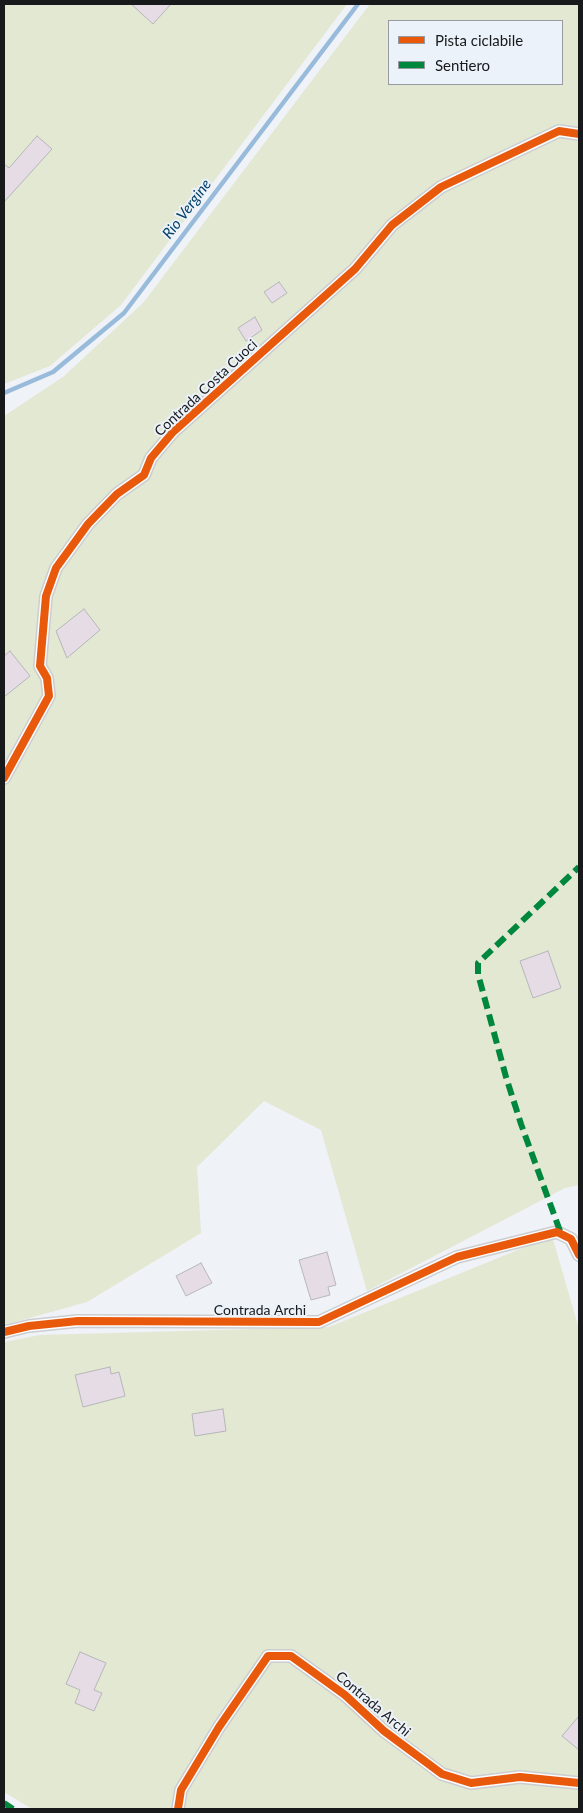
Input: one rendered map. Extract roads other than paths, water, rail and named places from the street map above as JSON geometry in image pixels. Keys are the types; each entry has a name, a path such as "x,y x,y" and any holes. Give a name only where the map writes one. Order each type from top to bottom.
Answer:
{"street":[{"name":"Contrada Costa Cuoci","path":"4,778 49,696 47,678 40,666 46,596 56,568 88,524 117,494 144,475 151,458 173,432 355,270 392,225 440,187 559,131 579,134"},
{"name":"Contrada Archi","path":"4,1332 28,1326 78,1321 319,1322 457,1257 556,1232 571,1239 579,1255"},
{"name":"Contrada Archi","path":"178,1809 181,1790 219,1727 268,1656 291,1656 345,1695 384,1731 442,1774 471,1783 520,1777 579,1783"}],"waterway":[{"name":"Rio Vergine","path":"4,393 53,372 124,313 358,4"}]}
